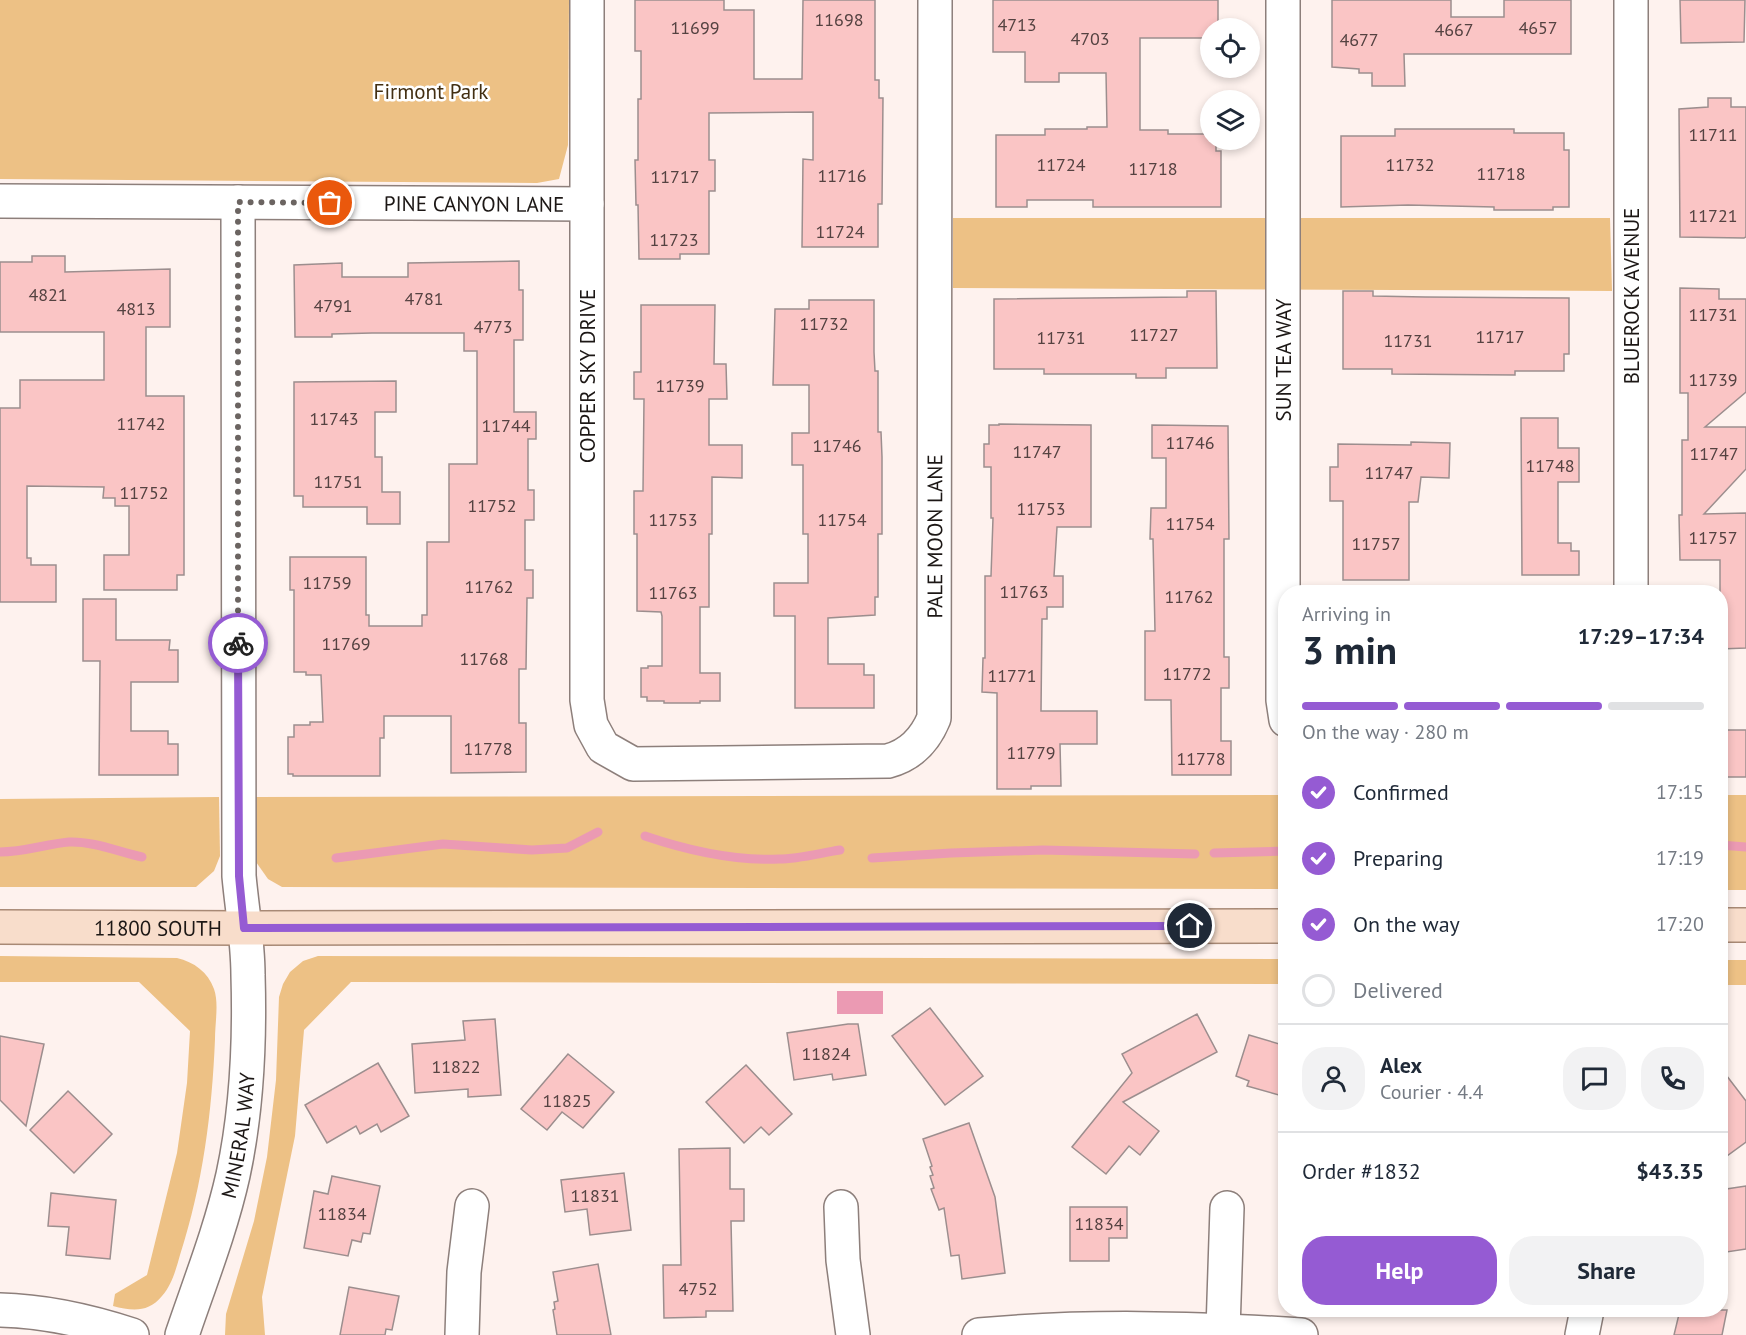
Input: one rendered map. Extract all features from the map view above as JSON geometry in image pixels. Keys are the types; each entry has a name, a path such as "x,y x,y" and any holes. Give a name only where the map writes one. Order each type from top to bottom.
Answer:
{"main road":[{"path":"1728,925 1746,925"},
{"name":"11800 SOUTH","path":"0,927 1278,926"}],"street":[{"name":"COPPER SKY DRIVE","path":"587,0 587,700 591,725 603,747"},
{"name":"PALE MOON LANE","path":"603,747 633,764 877,763 908,753 924,738 930,728 935,707 935,0"},
{"name":"SUN TEA WAY","path":"1283,0 1283,585"},
{"name":"BLUEROCK AVENUE","path":"1631,0 1631,585"},
{"name":"PINE CANYON LANE","path":"0,201 587,204"},
{"name":"MINERAL WAY","path":"182,1335 217,1234 233,1174 243,1115 248,987 239,876 238,202"},
{"path":"462,1335 464,1272 472,1206"},
{"path":"841,1207 843,1260 853,1335"},
{"path":"1223,1330 1227,1208"},
{"path":"0,1310 25,1310 62,1316 132,1335"},
{"path":"1582,1335 1586,1317"},
{"path":"979,1335 1039,1330 1131,1327 1301,1335"}],"green space":[{"name":"Firmont Park","path":"0,0 569,0 568,145 559,179 537,183 0,179"},
{"path":"953,218 1610,218 1612,291 953,288"},
{"path":"1278,795 1278,889 282,887 268,879 256,862 255,797"},
{"path":"1728,795 1746,795 1746,890 1728,890"},
{"path":"219,797 220,856 214,871 196,887 0,887 0,799"},
{"path":"0,956 177,958 200,969 214,989 216,1013 212,1094 195,1202 171,1282 157,1302 145,1308 133,1310 113,1306 115,1294 147,1275 177,1153 187,1083 190,1031 139,982 0,982"},
{"path":"318,956 1278,959 1278,984 351,982 304,1030 295,1136 262,1297 265,1335 225,1335 226,1314 254,1221 267,1157 276,1080 279,997 290,972 303,961"},
{"path":"1728,960 1746,960 1746,985 1728,985"}],"shaded area":[{"path":"837,991 883,991 883,1014 837,1014"}],"building":[{"path":"635,0 724,0 724,10 754,10 754,79 802,79 803,0 875,0 875,80 879,80 879,98 883,98 882,204 878,204 878,247 802,247 803,159 813,160 813,112 709,113 709,160 715,160 715,191 709,191 709,254 680,254 680,259 639,259 635,160 638,160 641,51 635,51"},
{"path":"993,0 1218,0 1218,18 1200,18 1200,38 1140,38 1140,130 1168,130 1168,134 1200,134 1200,150 1221,151 1221,207 1093,207 1093,200 1027,200 1027,207 996,207 996,135 1045,135 1045,129 1107,127 1106,73 1059,73 1059,82 1025,82 1025,52 993,52"},
{"path":"1332,0 1451,0 1451,17 1504,17 1504,0 1571,0 1571,54 1404,54 1405,86 1372,86 1372,73 1359,73 1359,69 1332,67"},
{"path":"1680,0 1745,0 1744,42 1681,43"},
{"path":"1708,98 1731,98 1731,107 1746,107 1746,237 1744,238 1680,237 1679,109 1708,107"},
{"path":"1395,129 1514,129 1514,133 1564,133 1564,150 1569,150 1569,207 1553,207 1553,210 1494,210 1494,207 1408,205 1341,207 1341,136 1395,136"},
{"path":"32,256 65,256 65,272 170,269 170,327 146,327 146,396 184,396 184,575 177,575 177,590 104,590 104,555 129,555 129,506 115,506 115,498 103,498 104,487 27,486 27,558 31,558 31,565 56,565 56,602 0,602 0,408 20,408 20,380 104,380 104,332 0,332 0,262 32,262"},
{"path":"519,261 519,290 523,290 523,340 514,340 514,412 536,412 536,439 528,439 528,490 534,490 534,520 525,520 525,570 533,570 533,598 527,598 526,669 519,669 519,723 526,723 526,772 451,773 451,716 384,716 384,738 380,738 380,776 293,776 293,774 288,774 288,737 294,737 294,725 323,722 321,675 294,672 294,590 290,590 290,557 366,557 366,615 369,615 369,626 422,626 422,615 427,615 427,542 449,542 449,464 477,464 477,351 464,351 464,333 372,333 332,334 332,337 295,337 294,265 342,263 342,277 408,277 408,263"},
{"path":"1680,288 1719,289 1719,299 1746,299 1746,392 1705,427 1746,427 1746,469 1704,514 1746,513 1746,648 1728,649 1728,585 1720,585 1720,560 1680,560 1682,440 1688,440 1688,393 1680,393"},
{"path":"1187,291 1216,291 1217,368 1166,368 1166,378 1136,378 1136,374 1044,374 1044,369 994,369 994,299 1187,297"},
{"path":"1343,291 1373,291 1373,296 1569,298 1569,354 1564,354 1564,371 1515,371 1515,375 1392,374 1392,369 1343,369"},
{"path":"809,300 874,300 875,371 878,371 878,432 881,432 882,457 882,534 878,534 878,597 875,597 875,615 828,618 828,664 864,664 864,675 874,675 874,708 795,708 795,616 774,616 774,583 808,583 808,534 803,534 803,465 792,465 792,433 809,433 809,385 773,385 775,309 809,309"},
{"path":"641,305 715,305 714,364 726,364 727,399 709,399 709,445 742,445 742,478 712,477 709,607 700,607 700,673 720,673 720,701 664,703 664,701 647,701 647,697 641,697 641,668 662,666 662,616 661,612 637,611 637,534 634,534 634,491 643,491 644,399 634,399 634,372 641,372"},
{"path":"396,381 396,412 375,412 375,457 382,457 382,492 400,492 400,524 367,524 367,507 303,507 303,496 294,496 294,382"},
{"path":"1521,418 1558,418 1558,448 1579,448 1579,482 1558,482 1558,543 1571,543 1571,551 1579,551 1579,575 1522,575"},
{"path":"989,425 1091,425 1091,527 1057,527 1054,576 1063,576 1063,607 1047,607 1047,619 1042,619 1041,711 1097,711 1097,744 1060,744 1061,786 997,789 997,693 982,692 983,658 985,658 985,576 991,576 993,518 991,518 991,467 984,467 984,444 989,444"},
{"path":"1152,425 1228,426 1229,539 1224,539 1224,657 1229,657 1229,688 1221,688 1221,741 1231,741 1231,775 1172,775 1171,700 1145,700 1145,631 1155,631 1153,539 1150,539 1151,508 1166,508 1166,458 1152,458"},
{"path":"1411,442 1450,443 1449,478 1421,477 1418,502 1409,502 1409,580 1343,580 1343,501 1330,501 1330,467 1338,467 1338,444 1411,445"},
{"path":"83,599 116,599 116,640 170,640 169,650 178,650 178,682 131,682 131,731 168,731 168,744 178,744 178,775 99,775 100,661 83,661"},
{"path":"1728,730 1746,730 1746,777 1728,777"},
{"path":"930,1008 983,1076 945,1105 892,1036"},
{"path":"1197,1014 1217,1052 1123,1102 1159,1131 1140,1155 1129,1146 1106,1174 1072,1147 1132,1073 1122,1054"},
{"path":"495,1019 501,1095 468,1097 468,1089 415,1093 412,1044 465,1040 463,1021"},
{"path":"858,1024 866,1075 833,1080 832,1074 794,1080 787,1033"},
{"path":"1249,1035 1278,1044 1278,1095 1247,1086 1249,1081 1236,1076"},
{"path":"0,1036 44,1044 26,1126 0,1100"},
{"path":"568,1054 614,1092 583,1128 562,1112 547,1130 521,1109"},
{"path":"378,1063 409,1116 381,1132 377,1124 360,1134 356,1126 327,1143 305,1105"},
{"path":"746,1065 792,1114 769,1135 761,1127 744,1143 706,1102"},
{"path":"1728,1077 1746,1101 1746,1142 1728,1155"},
{"path":"68,1091 112,1134 74,1173 30,1130"},
{"path":"969,1123 995,1197 1005,1273 962,1279 959,1255 951,1256 944,1208 939,1210 931,1189 934,1188 930,1176 933,1175 930,1167 932,1166 923,1139"},
{"path":"730,1148 730,1189 744,1189 744,1221 731,1221 733,1311 706,1311 706,1317 664,1318 663,1265 681,1265 679,1149"},
{"path":"624,1173 631,1230 590,1235 587,1209 565,1212 561,1180"},
{"path":"332,1176 380,1186 370,1234 363,1233 361,1242 352,1240 348,1256 304,1248 314,1191 328,1194"},
{"path":"1746,1186 1746,1249 1728,1252 1728,1189"},
{"path":"51,1193 116,1200 110,1259 66,1255 69,1227 48,1226"},
{"path":"1070,1207 1127,1207 1127,1238 1109,1238 1109,1261 1070,1261"},
{"path":"598,1264 611,1335 557,1335 553,1310 555,1309 554,1302 558,1301 553,1272"},
{"path":"349,1287 399,1296 392,1330 386,1329 385,1335 340,1335"},
{"path":"1678,1317 1726,1317 1722,1335 1674,1335"}],"waterway":[{"path":"336,858 443,844 532,850 567,848 598,832"},
{"path":"645,836 728,857 787,859 840,850"},
{"path":"0,852 78,842 142,857"},
{"path":"1728,846 1746,847"},
{"path":"872,858 1043,850 1195,854"},
{"path":"1214,853 1278,851"}],"way so far":[{"path":"238,643 238,202 330,203"}],"route":[{"path":"238,643 239,876 244,928 1190,926"}]}
